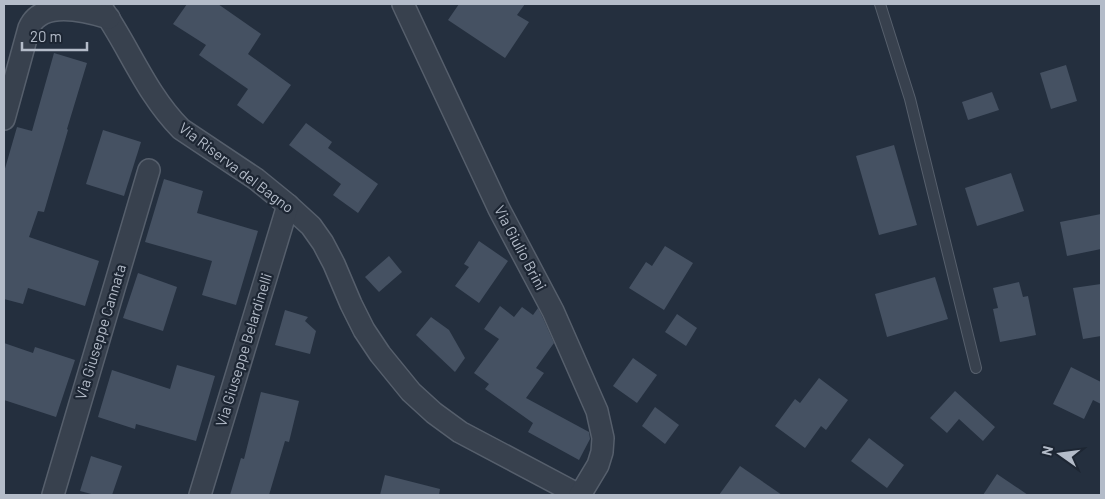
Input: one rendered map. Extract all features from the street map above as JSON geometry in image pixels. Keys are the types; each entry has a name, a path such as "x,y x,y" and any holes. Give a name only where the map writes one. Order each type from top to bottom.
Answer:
{"street":[{"name":"Via Giulio Brini","path":"403,4 498,209 553,311 597,411 603,438 602,452 598,465 579,495"},
{"path":"4,119 29,28 36,14 48,7 59,5 104,11"},
{"name":"Via Riserva del Bagno","path":"104,11 150,90 174,122 256,179 311,226 323,242 364,330 380,354 411,392 434,413 460,432 579,495"},
{"name":"Via Giuseppe Cannata","path":"53,495 149,170"},
{"name":"Via Giuseppe Belardinelli","path":"200,495 288,205"}],"lane":[{"path":"880,4 910,99 976,368"}],"building":[{"path":"187,4 218,4 261,34 248,54 291,85 263,124 237,105 248,89 199,55 206,45 173,24"},
{"path":"459,4 525,4 517,15 529,22 505,58 448,20"},
{"path":"54,53 87,63 44,212 38,211 29,237 99,261 85,306 28,288 23,304 4,299 4,172 17,127 32,131"},
{"path":"1066,65 1077,101 1051,109 1040,73"},
{"path":"992,92 999,110 968,120 962,102"},
{"path":"306,123 332,142 328,148 378,184 358,213 333,195 341,184 289,145"},
{"path":"103,130 141,142 124,196 86,184"},
{"path":"894,145 917,225 879,235 856,156"},
{"path":"1011,173 1024,211 977,226 965,188"},
{"path":"164,179 203,191 197,213 258,231 236,305 202,295 212,261 145,242"},
{"path":"1101,214 1101,249 1067,256 1060,222"},
{"path":"479,241 508,261 479,303 455,286 469,267 464,264"},
{"path":"665,246 693,263 664,310 629,288 646,262 652,266"},
{"path":"389,256 402,272 379,292 365,277"},
{"path":"138,273 177,287 163,331 123,318"},
{"path":"935,277 948,319 887,337 875,294"},
{"path":"1019,282 1023,297 1028,296 1036,335 1000,342 993,309 998,308 993,288"},
{"path":"1101,284 1101,336 1083,339 1073,288"},
{"path":"500,306 514,317 522,307 533,315 538,308 554,343 536,368 544,373 526,398 589,432 590,439 579,460 528,432 533,423 485,389 489,384 474,373 499,339 484,329"},
{"path":"285,310 308,317 305,321 316,331 310,354 275,345"},
{"path":"677,314 697,328 686,346 665,332"},
{"path":"431,317 449,330 465,358 455,372 416,335"},
{"path":"4,343 33,353 35,347 75,360 56,417 4,400"},
{"path":"633,358 657,375 637,403 613,386"},
{"path":"177,365 215,376 196,441 136,424 135,429 98,417 112,370 170,389"},
{"path":"1071,367 1101,382 1101,404 1093,400 1084,419 1053,404"},
{"path":"819,378 848,400 826,430 821,426 805,448 775,426 795,399 800,403"},
{"path":"955,391 995,427 983,441 959,419 947,433 930,418"},
{"path":"261,392 299,401 289,442 285,441 269,495 230,495 241,458 244,459"},
{"path":"655,407 679,425 665,444 642,426"},
{"path":"869,438 904,465 887,488 851,461"},
{"path":"91,456 122,466 112,495 95,495 80,491"},
{"path":"740,466 782,495 719,495"},
{"path":"997,474 1028,495 983,495"},
{"path":"385,475 440,489 439,495 380,495"}]}
